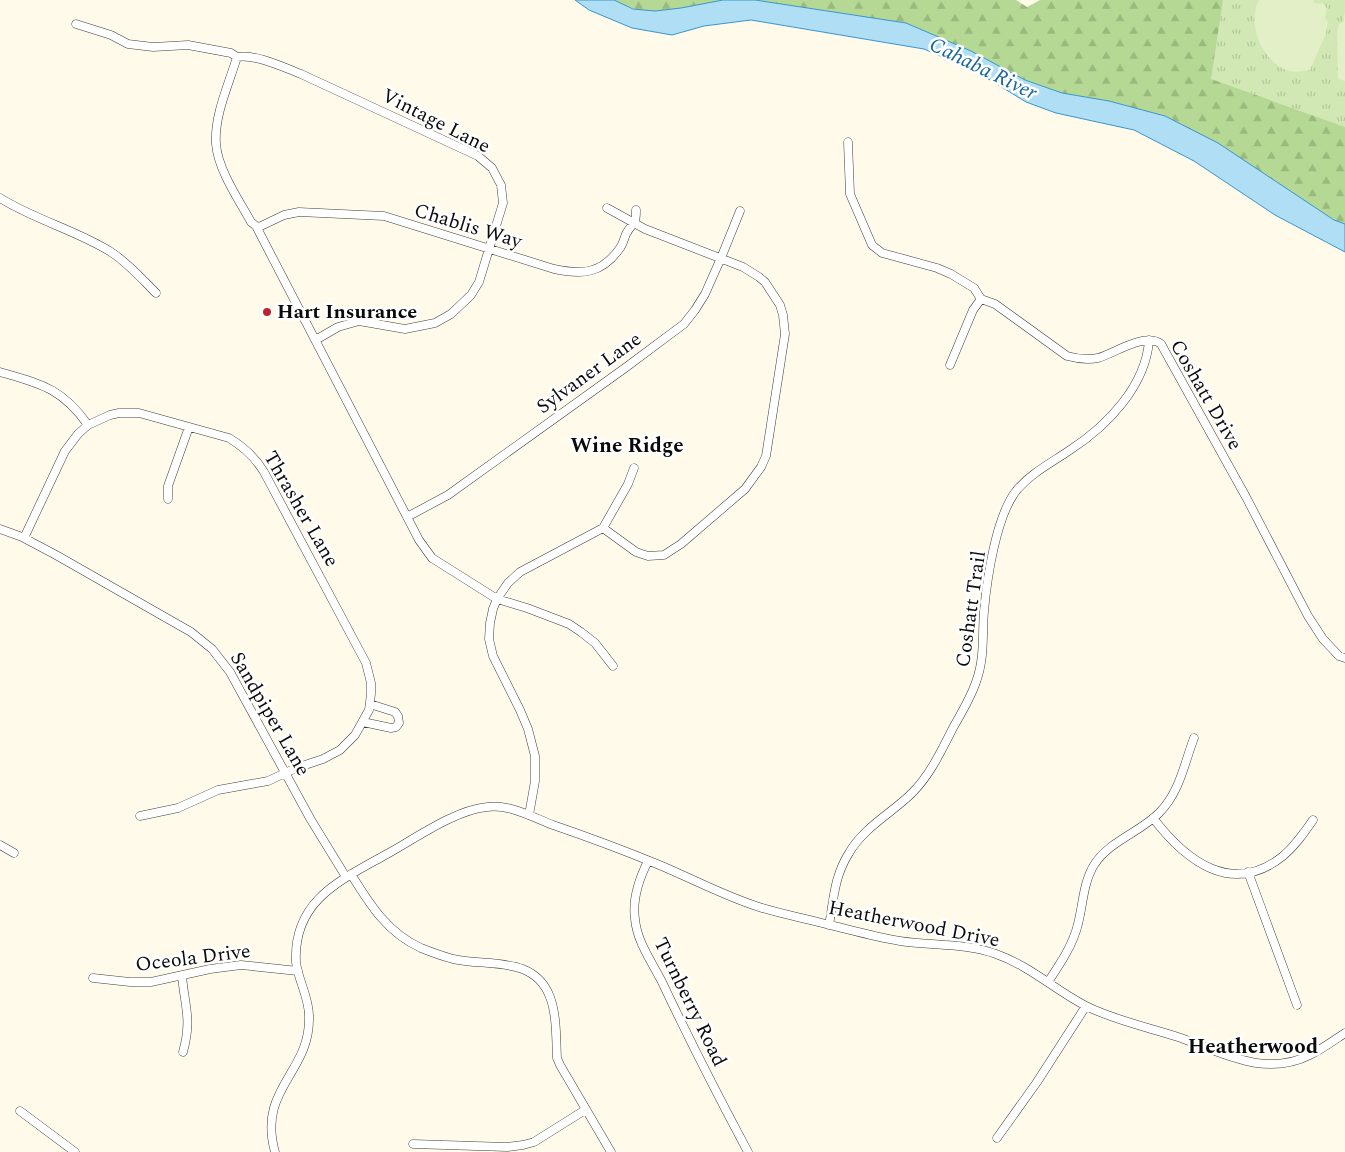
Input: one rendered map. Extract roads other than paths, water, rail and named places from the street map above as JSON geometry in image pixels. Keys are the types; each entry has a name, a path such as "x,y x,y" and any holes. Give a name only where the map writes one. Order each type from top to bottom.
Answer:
{"street":[{"name":"Vintage Lane","path":"76,24 111,35 128,44 153,47 188,45 231,52 238,57 246,56 301,74 478,156 492,168 501,185 503,203 479,282 471,295 451,314 435,323 405,328 359,322 338,327 320,338 316,338"},
{"path":"238,57 219,117 216,144 223,169 316,338 419,540 432,558 497,599 569,624 582,632 595,643 613,666"},
{"name":"Coshatt Drive","path":"848,142 850,194 872,244 882,253 937,268 951,274 974,288 981,299 995,304 1067,356 1080,360 1096,358 1133,344 1149,340 1159,342 1316,629 1339,656 1345,658"},
{"path":"0,198 109,251 133,270 156,294"},
{"path":"603,528 636,552 648,556 664,555 681,544 745,489 761,467 766,456 785,334 780,304 765,282 743,267 645,229 636,222 607,208"},
{"path":"636,210 636,222"},
{"name":"Sylvaner Lane","path":"407,517 448,495 684,324 705,294 740,211"},
{"name":"Chablis Way","path":"256,226 284,215 299,212 384,216 554,269 576,274 593,270 608,262 621,247 627,232 636,222"},
{"path":"950,365 973,310 981,299"},
{"name":"Coshatt Trail","path":"829,925 834,890 848,854 855,843 921,783 940,754 976,682 983,656 984,612 989,577 999,527 1009,502 1029,477 1081,443 1103,424 1121,404 1144,366 1149,340"},
{"path":"0,372 36,382 56,392 74,408 88,425"},
{"name":"Thrasher Lane","path":"24,538 66,451 78,434 88,425 110,415 130,412 150,415 229,438 253,456 264,472 362,653 371,683 370,704 363,722 355,735 340,750 323,759 296,768 260,784 218,790 178,808 140,816"},
{"path":"168,499 169,481 189,427"},
{"path":"529,815 535,781 535,756 528,729 493,656 489,640 490,623 497,599 508,583 520,572 603,528 628,484 634,468"},
{"name":"Sandpiper Lane","path":"0,529 24,538 191,632 221,658 328,849 390,928 420,947 454,959 516,966 539,980 548,993 553,1006 557,1058 560,1066 611,1152"},
{"path":"363,722 391,728 396,727 399,723 395,712 370,704"},
{"path":"1048,982 1074,936 1086,882 1094,866 1108,849 1153,818 1165,807 1175,791 1194,738"},
{"name":"Heatherwood Drive","path":"275,1152 270,1129 273,1108 280,1091 304,1050 308,1029 307,1001 298,970 296,948 298,935 313,903 323,893 349,876 439,825 469,811 491,806 529,815 648,861 730,897 777,912 888,939 965,947 985,951 1020,964 1086,1006 1180,1038 1237,1060 1259,1065 1281,1064 1311,1055 1345,1033"},
{"path":"1153,818 1166,834 1188,855 1202,865 1221,872 1248,872 1270,865 1283,856 1296,843 1313,820"},
{"path":"0,844 14,853"},
{"name":"Turnberry Road","path":"648,861 637,888 634,911 636,926 649,957 748,1152"},
{"path":"1248,872 1297,1005"},
{"name":"Oceola Drive","path":"93,978 140,982 241,965 298,970"},
{"path":"182,976 188,1021 187,1037 183,1052"},
{"path":"997,1138 1086,1006"},
{"path":"20,1110 75,1152"},
{"path":"413,1144 507,1147 523,1145 534,1142 585,1110"}],"water":[{"name":"Cahaba River","path":"575,0 614,0 633,9 655,11 723,0 755,0 906,23 971,51 1025,80 1062,93 1109,101 1165,116 1218,143 1334,220 1345,224 1345,252 1275,215 1194,161 1134,130 1056,113 1026,102 977,72 924,49 751,20 704,26 672,35 632,28 589,10"}],"place":[{"name":"Hart Insurance","path":"267,312"}],"district":[{"name":"Wine Ridge","path":"627,446"},
{"name":"Heatherwood","path":"1253,1047"}]}
